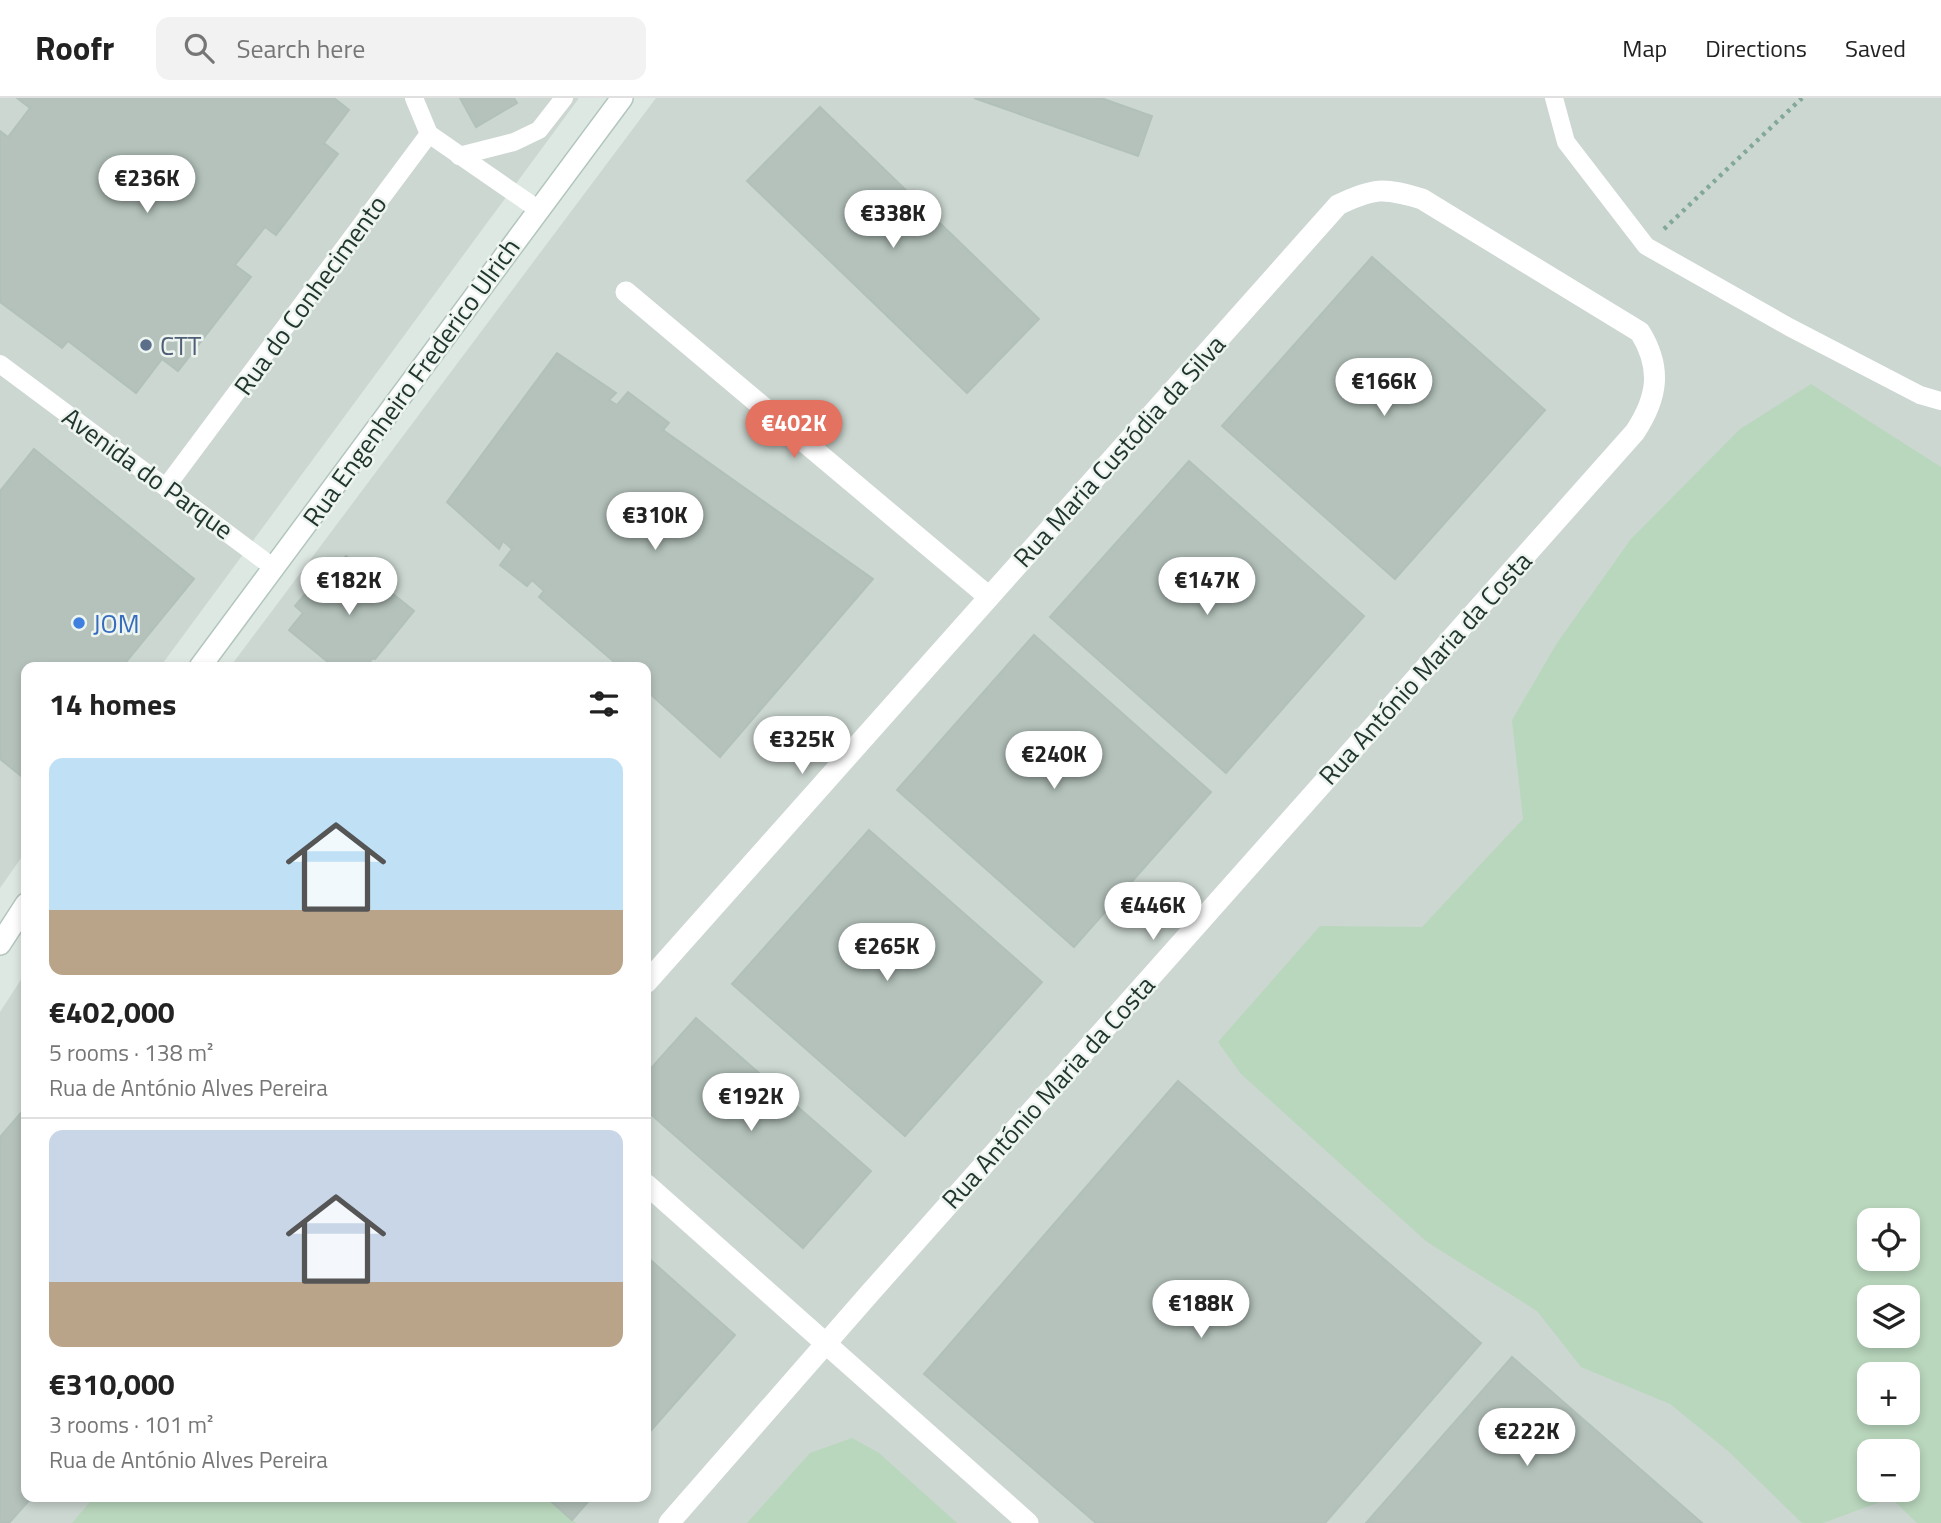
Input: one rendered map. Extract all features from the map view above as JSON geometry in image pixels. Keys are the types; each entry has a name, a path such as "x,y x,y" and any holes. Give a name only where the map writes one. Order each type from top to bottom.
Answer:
{"street":[{"name":"Rua Engenheiro Frederico Ulrich","path":"204,662 622,98"},
{"name":"Rua Maria Custódia da Silva","path":"651,977 1338,205 1365,192 1397,191 1422,199 1640,332 1650,349 1655,368"},
{"path":"626,292 989,597"},
{"name":"Rua António Maria da Costa","path":"669,1523 1635,432 1654,393 1655,368"},
{"path":"0,944 21,912"},
{"path":"651,1188 1028,1523"}],"lane":[{"path":"414,98 429,134 539,210"},
{"path":"459,156 514,142 539,130 564,98"},
{"path":"1554,98 1566,142 1646,246 1789,327 1920,395 1941,401"},
{"name":"Rua do Conhecimento","path":"166,487 429,134"},
{"name":"Avenida do Parque","path":"0,364 274,568"},
{"path":"0,382 20,380"}],"path":[{"path":"1646,246 1802,98"}],"shaded area":[{"path":"0,98 579,98 164,662 21,662 21,858 0,888"},
{"path":"656,98 1941,98 1941,1523 0,1523 0,1012 21,980 21,1502 651,1502 651,662 234,662"}],"green space":[{"path":"1811,384 1941,467 1941,1523 1917,1523 1895,1502 1920,1502 1920,1439 1857,1439 1857,1502 1880,1502 1823,1523 1802,1523 1728,1451 1670,1404 1581,1367 1537,1311 1427,1242 1241,1074 1218,1042 1320,926 1422,927 1523,819 1512,720 1557,643 1631,539 1740,429"},
{"path":"852,1438 879,1453 957,1523 747,1523 810,1453"},
{"path":"90,1502 552,1502 576,1523 72,1523"}],"building":[{"path":"17,98 334,98 349,110 324,143 338,154 276,235 265,227 235,265 251,277 178,371 162,359 136,393 68,341 62,348 0,302 0,131 8,137 30,108"},
{"path":"460,98 514,98 517,103 476,127"},
{"path":"974,98 1101,98 1152,116 1138,156"},
{"path":"820,107 1039,319 967,393 747,181"},
{"path":"1372,257 1545,410 1395,579 1222,426"},
{"path":"557,353 616,393 609,400 617,405 628,392 669,423 663,430 873,579 720,757 651,695 651,662 614,662 539,597 544,591 532,580 527,586 500,565 512,549 503,541 499,549 447,502"},
{"name":"JOM","path":"34,449 194,579 126,662 21,662 21,776 0,759 0,491"},
{"path":"1189,461 1364,616 1226,773 1050,617"},
{"path":"346,556 414,611 375,659 369,662 328,662 289,630 303,613 295,606 317,580 324,585"},
{"path":"1034,635 1211,792 1074,947 897,790"},
{"path":"869,830 1042,982 905,1136 732,984"},
{"path":"696,1018 871,1171 803,1248 651,1114 651,1068"},
{"path":"1178,1081 1481,1343 1325,1523 1096,1523 924,1374"},
{"path":"21,1113 21,1502 28,1502 9,1523 0,1523 0,1137"},
{"path":"651,1260 735,1335 651,1430"},
{"path":"1512,1357 1702,1523 1366,1523"},
{"path":"552,1502 588,1502 572,1520"}],"place":[{"name":"CTT","path":"146,345"},
{"name":"JOM","path":"79,623"}]}
